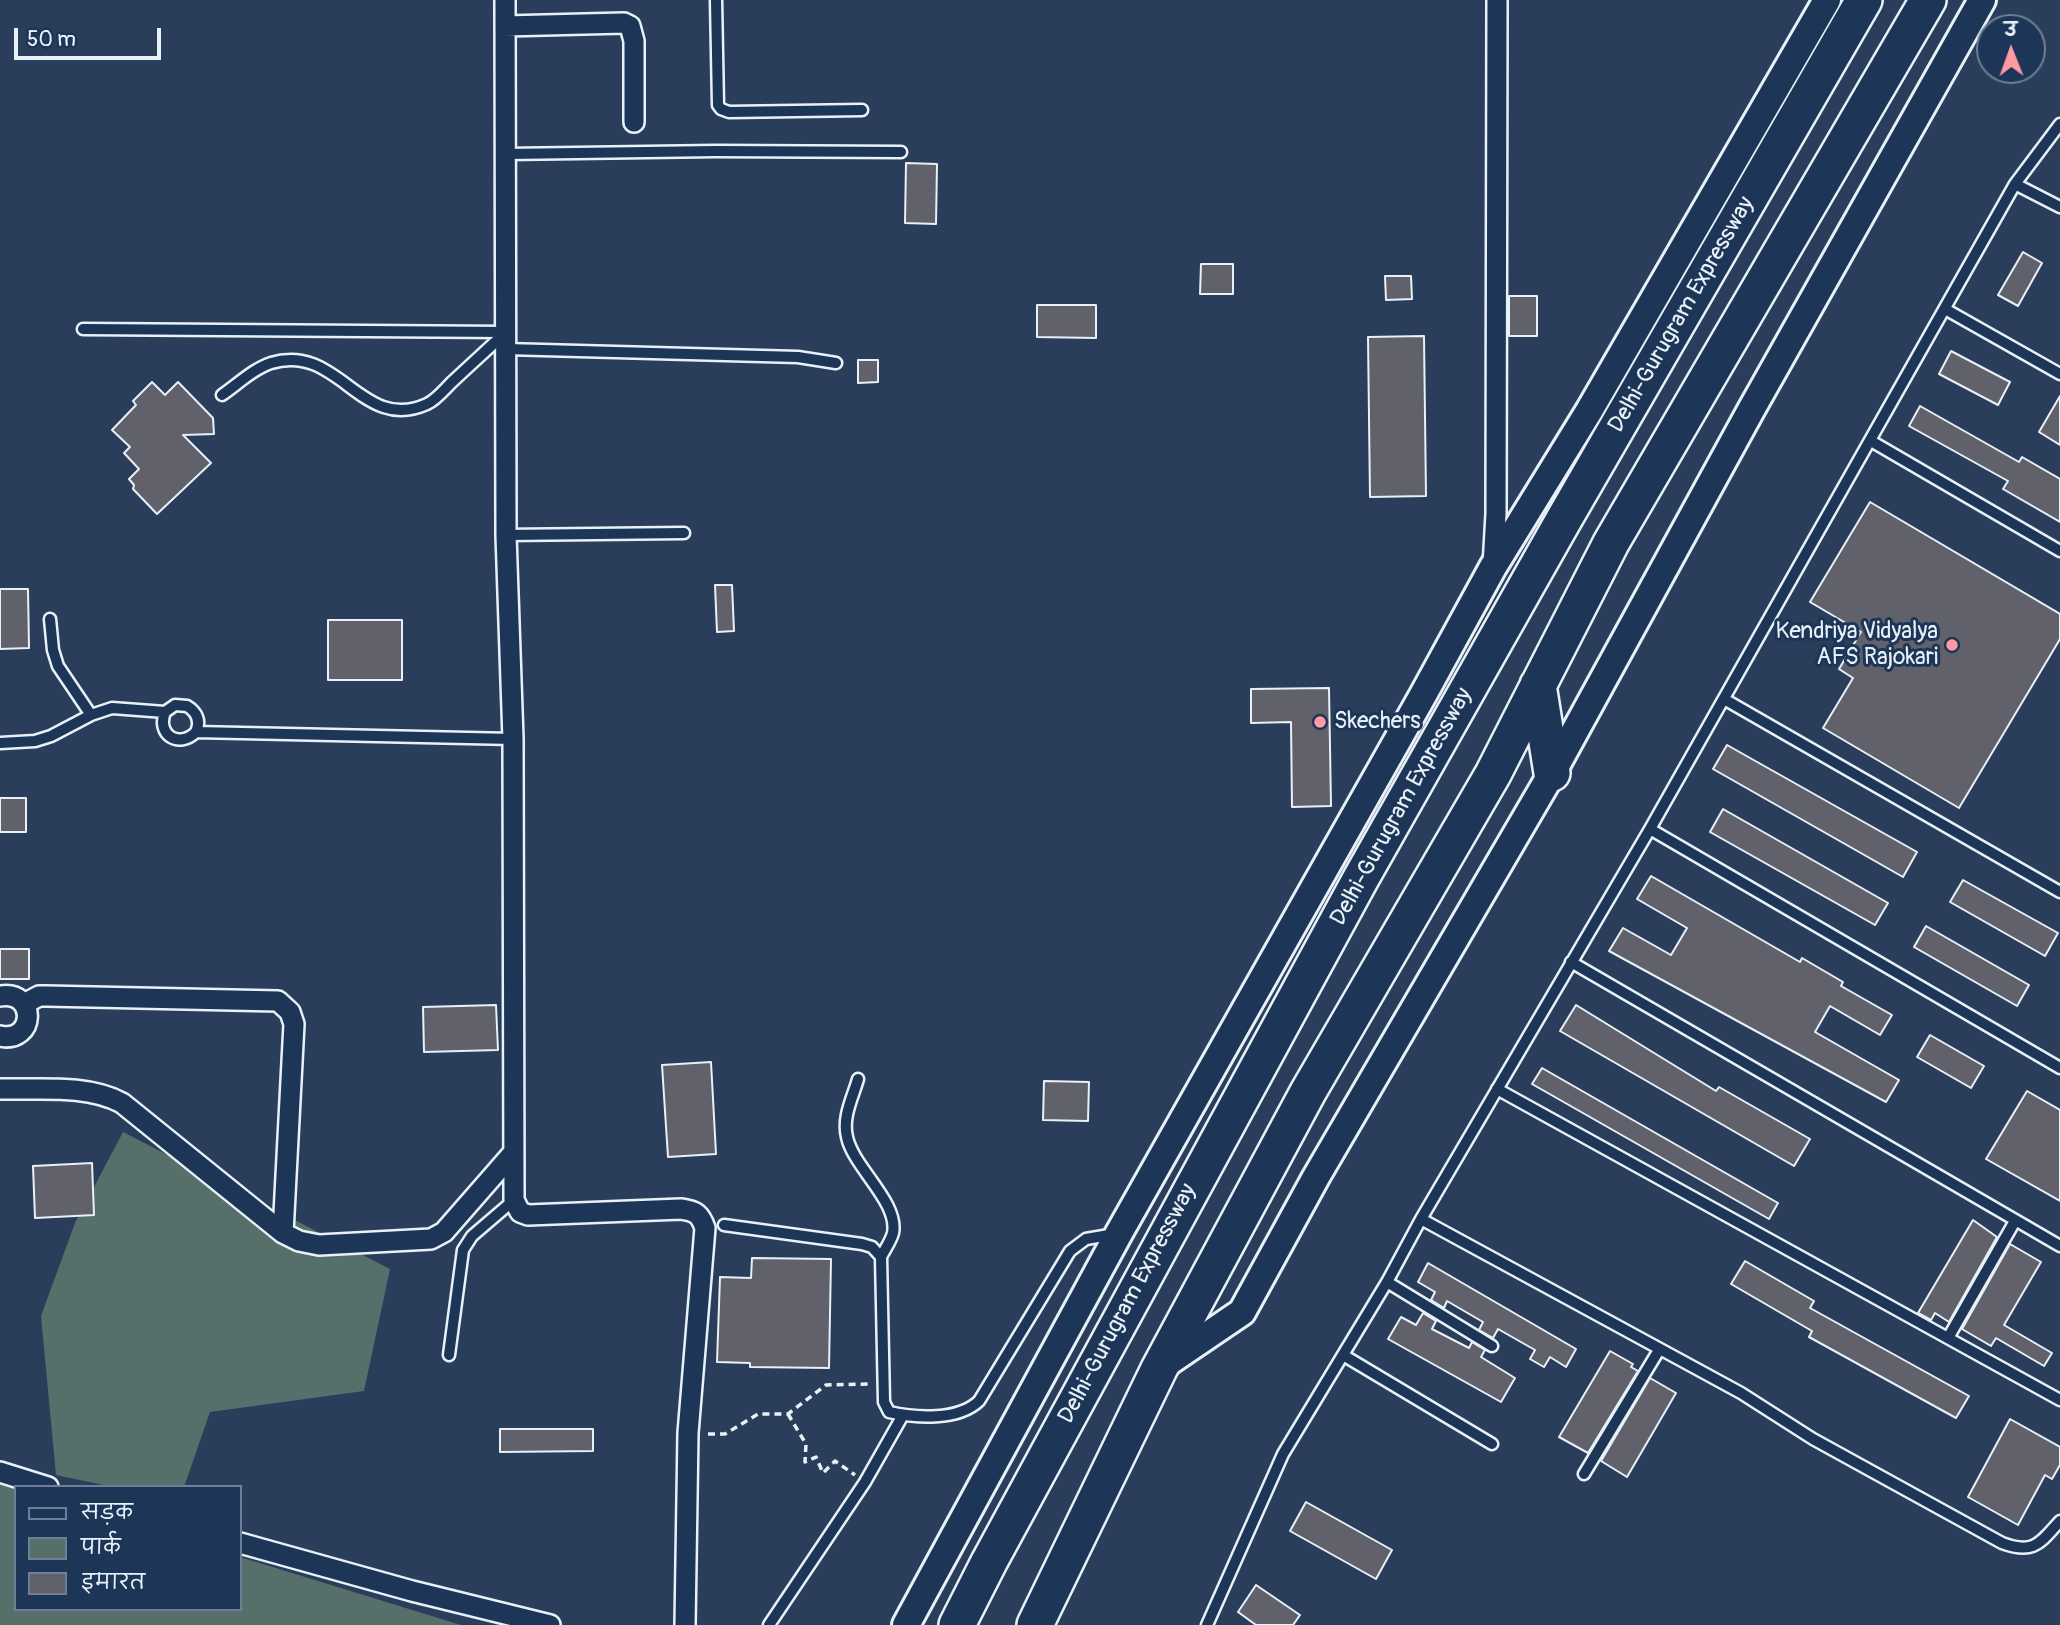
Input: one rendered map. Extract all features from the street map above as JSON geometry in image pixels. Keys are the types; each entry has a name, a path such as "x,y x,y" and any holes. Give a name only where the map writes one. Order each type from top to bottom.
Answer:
{"highway":[{"name":"Delhi-Gurugram Expressway","path":"957,1625 1360,880 1563,520 1864,0"},
{"path":"1035,1625 1158,1369 1308,1092 1493,774 1611,542 1928,0"},
{"path":"1538,685 1552,774"}],"main road":[{"path":"906,1625 1119,1233 1493,567 1590,411 1827,0"},
{"path":"1158,1369 1242,1312 1316,1177 1552,774 1751,410 1982,0"}],"street":[{"path":"505,0 506,535 513,739 514,1200 520,1212 528,1215 681,1209 694,1210 701,1215 705,1228 688,1433 685,1625"},
{"path":"1493,567 1496,514 1497,0"},
{"path":"505,26 624,23 630,26 634,41 634,122"},
{"path":"0,996 16,997 24,1004 28,1015 24,1028 12,1036 0,1036"},
{"path":"24,1004 39,996 278,1001 290,1012 294,1024 283,1233"},
{"path":"0,1089 82,1092 109,1096 122,1103 283,1233 299,1241 319,1245 431,1239 444,1232 513,1153"},
{"path":"0,1472 42,1485"},
{"path":"242,1544 412,1591 550,1625"}],"lane":[{"path":"716,0 718,105 721,109 729,112 862,110"},
{"path":"1207,1625 1283,1454 1387,1282 1421,1219 1650,829 2015,184 2060,124"},
{"path":"507,154 901,152"},
{"path":"2015,184 2060,207"},
{"path":"1945,309 2060,374"},
{"path":"83,329 506,340 798,356 836,363"},
{"path":"222,395 257,369 272,363 308,361 329,370 362,397 378,405 393,409 412,409 430,402 506,340"},
{"path":"1871,441 2060,551"},
{"path":"506,535 684,533"},
{"path":"50,619 55,659 91,715"},
{"path":"1724,699 2060,892"},
{"path":"0,743 35,741 51,736 91,715 112,708 165,712 175,705 187,705 197,714 196,732 185,740 173,739 164,731 162,724 165,712"},
{"path":"196,732 513,739"},
{"path":"1650,829 2060,1068"},
{"path":"1571,962 2060,1247"},
{"path":"858,1079 846,1119 847,1138 894,1223 893,1235 881,1257 882,1384 884,1402 889,1412 903,1415 944,1415 970,1410 979,1401 1070,1251 1086,1239 1119,1233"},
{"path":"1497,1089 2060,1400"},
{"path":"449,1355 463,1250 472,1236 514,1200"},
{"path":"1421,1219 1741,1393 1813,1439 2002,1544 2024,1549 2035,1547 2060,1521"},
{"path":"1948,1338 2015,1221"},
{"path":"724,1224 862,1244 872,1247 881,1257"},
{"path":"1387,1282 1492,1346"},
{"path":"1584,1474 1659,1350"},
{"path":"1343,1355 1492,1444"},
{"path":"769,1625 865,1482 903,1415"}],"path":[{"path":"688,1433 725,1434 758,1414 788,1414 826,1385 882,1384"},
{"path":"788,1414 806,1444 805,1462 816,1457 823,1473 835,1461 865,1482"}],"green space":[{"path":"123,1132 390,1269 364,1391 210,1412 185,1485 104,1485 56,1475 41,1316 75,1223"},
{"path":"0,1483 14,1487 14,1611 242,1611 242,1558 461,1625 0,1625"}],"building":[{"path":"906,163 937,164 936,224 905,223"},
{"path":"2023,252 2042,263 2018,306 1998,295"},
{"path":"1201,264 1233,264 1233,294 1200,294"},
{"path":"1385,276 1411,276 1412,299 1386,300"},
{"path":"1509,296 1537,296 1537,336 1509,336"},
{"path":"1037,305 1096,305 1096,338 1037,337"},
{"path":"1424,336 1426,496 1370,497 1368,337"},
{"path":"1951,351 2010,382 1998,405 1939,374"},
{"path":"858,360 878,360 878,382 858,383"},
{"path":"152,382 165,395 178,382 213,418 214,434 183,435 211,463 157,514 133,489 134,485 129,479 139,469 124,453 130,447 112,430 136,405 133,401"},
{"path":"2060,396 2060,445 2039,432"},
{"path":"1920,406 2019,462 2022,457 2060,479 2060,522 2003,489 2008,481 1909,426"},
{"path":"1870,502 2060,614 2060,639 1959,808 1823,728 1853,678 1839,669 1861,632 1810,602"},
{"path":"715,585 732,585 734,631 717,632"},
{"path":"0,589 28,589 29,648 0,649"},
{"path":"328,620 402,620 402,680 328,680"},
{"path":"1329,688 1331,806 1292,807 1291,722 1251,723 1251,689"},
{"path":"1727,745 1917,852 1903,877 1713,769"},
{"path":"0,798 26,798 26,832 0,832"},
{"path":"1723,809 1888,903 1875,925 1710,832"},
{"path":"1651,876 1800,962 1802,958 1843,982 1841,986 1892,1015 1880,1035 1830,1006 1815,1032 1899,1080 1886,1102 1609,951 1623,928 1671,955 1687,928 1637,899"},
{"path":"1963,880 2058,933 2045,956 1950,902"},
{"path":"1926,926 2029,985 2017,1006 1914,947"},
{"path":"0,949 29,949 29,979 0,979"},
{"path":"496,1005 498,1050 424,1052 423,1007"},
{"path":"1576,1005 1716,1091 1719,1087 1810,1139 1794,1166 1560,1031"},
{"path":"1930,1035 1984,1066 1971,1088 1917,1057"},
{"path":"711,1062 716,1154 668,1157 662,1065"},
{"path":"1542,1068 1778,1203 1769,1219 1532,1084"},
{"path":"1044,1081 1089,1082 1088,1121 1043,1120"},
{"path":"2027,1091 2060,1110 2060,1201 1986,1159"},
{"path":"92,1163 94,1215 35,1218 33,1166"},
{"path":"1973,1220 1997,1237 1949,1322 1935,1313 1931,1320 1918,1313"},
{"path":"2010,1244 2041,1262 2004,1325 2052,1353 2044,1366 1996,1338 1991,1346 1962,1329"},
{"path":"752,1258 831,1259 829,1368 750,1367 750,1363 717,1362 720,1277 751,1278"},
{"path":"1745,1261 1814,1301 1810,1308 1969,1396 1956,1418 1809,1337 1812,1331 1731,1284"},
{"path":"1428,1263 1576,1349 1566,1367 1550,1357 1544,1367 1530,1359 1535,1350 1498,1329 1493,1338 1479,1330 1483,1322 1447,1301 1444,1308 1431,1300 1435,1292 1418,1282"},
{"path":"1423,1313 1436,1321 1432,1329 1469,1348 1472,1342 1485,1350 1481,1357 1515,1378 1501,1402 1388,1339 1401,1317 1416,1325"},
{"path":"1610,1351 1633,1364 1631,1367 1638,1371 1588,1453 1559,1437"},
{"path":"1650,1378 1676,1393 1627,1477 1601,1461"},
{"path":"2010,1419 2060,1447 2060,1465 2052,1479 2045,1475 2018,1525 1968,1497"},
{"path":"500,1429 593,1429 593,1451 500,1452"},
{"path":"1306,1502 1392,1550 1376,1579 1290,1531"},
{"path":"1256,1585 1300,1615 1293,1625 1256,1625 1238,1612"}],"place":[{"name":"Kendriya Vidyalya AFS Rajokari","path":"1952,645"},
{"name":"Skechers","path":"1320,722"}]}
